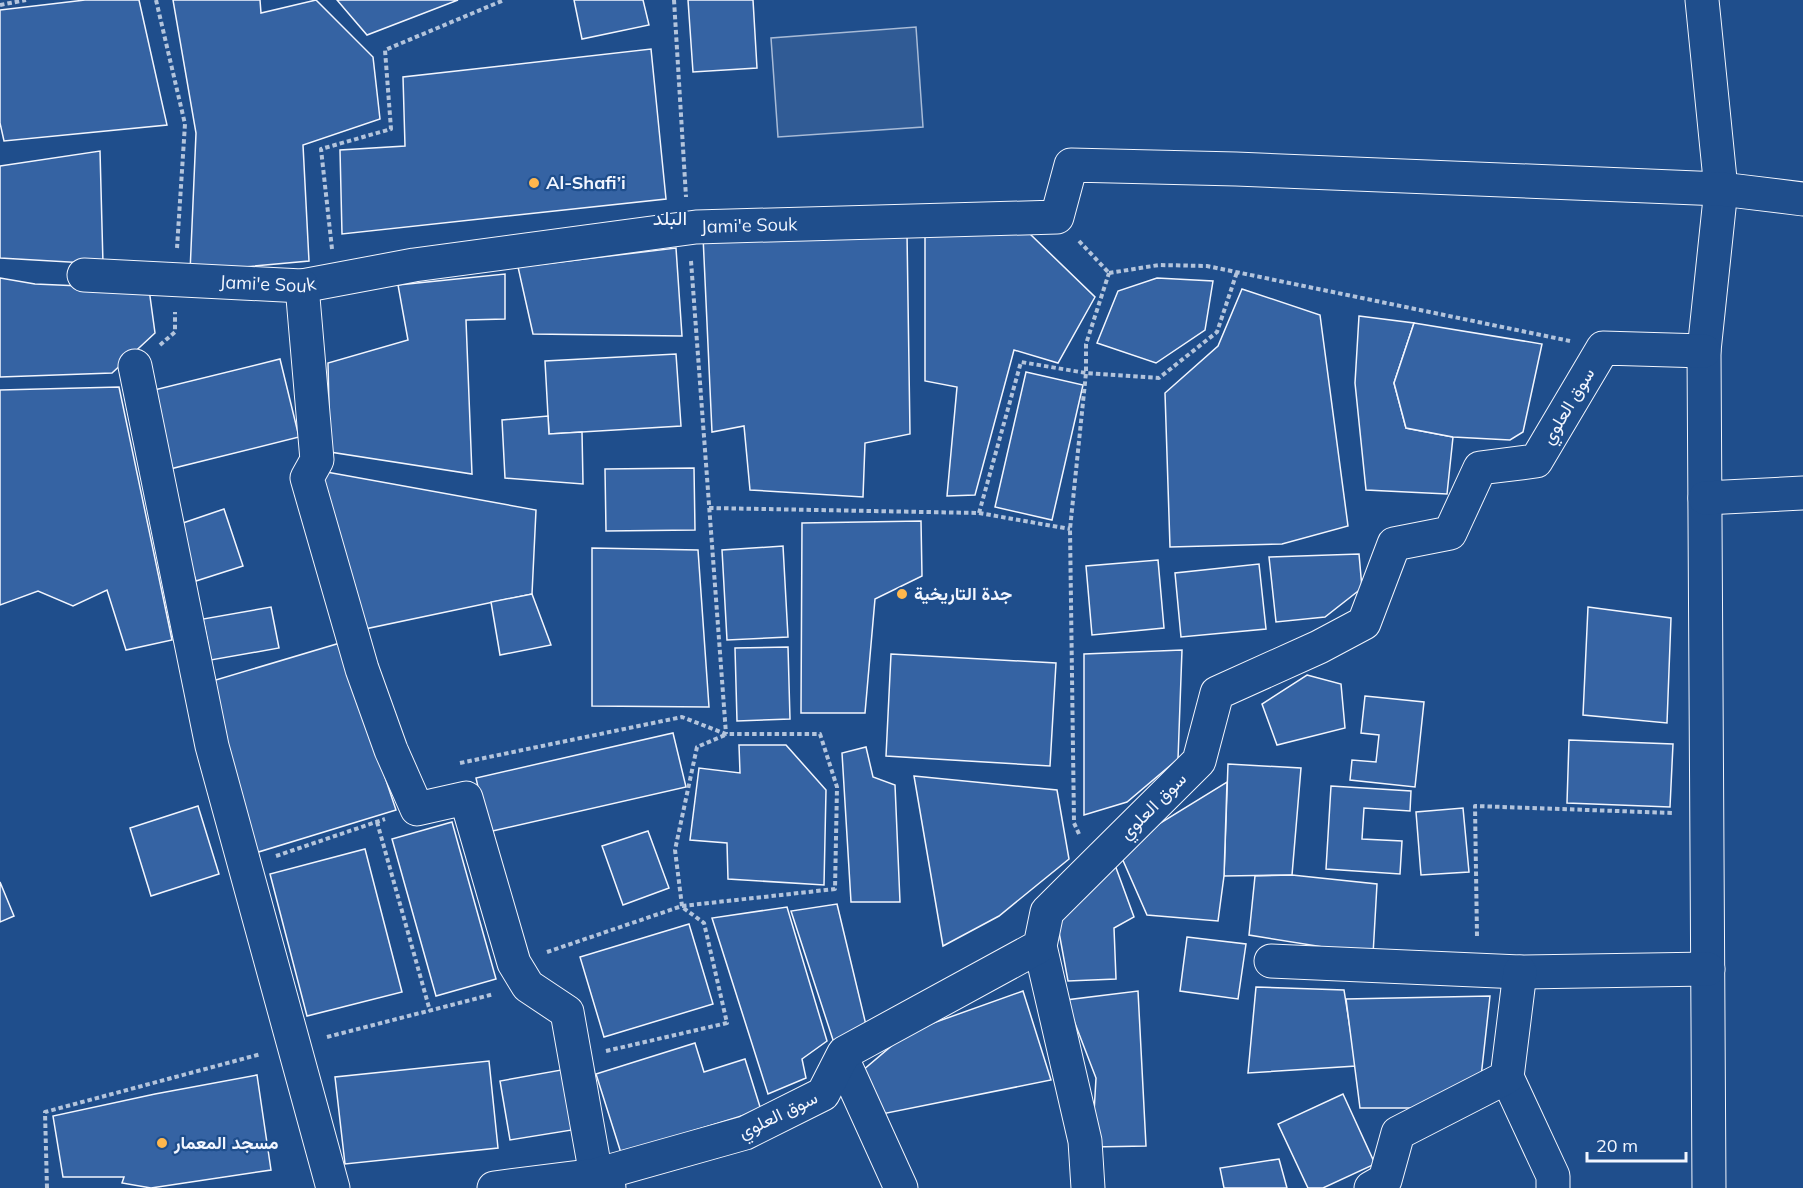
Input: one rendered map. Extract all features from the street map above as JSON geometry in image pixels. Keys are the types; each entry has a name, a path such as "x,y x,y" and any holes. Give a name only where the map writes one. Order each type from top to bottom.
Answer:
{"street":[{"path":"1701,0 1721,189 1704,351 1709,1188"},
{"path":"1057,217 1071,165 1236,169 1721,189 1803,199"},
{"name":"Jami'e Souk","path":"84,275 302,286 414,265 688,228 1057,217"},
{"path":"302,286 317,460 307,478 363,669 391,750 417,809 466,798 521,974 567,1012 602,1181"},
{"name":"سوق العلوي","path":"494,1188 602,1181 745,1133 823,1094 844,1053 1040,946 1047,912 1199,761 1217,693 1319,647 1364,623 1394,544 1450,533 1480,468 1536,461 1602,348 1704,351"},
{"path":"135,366 212,746 333,1188"},
{"path":"1705,498 1803,493"},
{"path":"1040,946 1084,1141 1088,1188"},
{"path":"1271,961 1520,972 1708,969"},
{"path":"1520,972 1507,1077 1553,1176 1553,1188"},
{"path":"842,1058 901,1188"},
{"path":"1371,1188 1385,1180 1398,1133 1507,1077"}],"path":[{"path":"0,5 26,0"},
{"path":"135,366 175,332 175,280 184,124 156,0"},
{"path":"335,280 321,149 391,129 386,50 504,0"},
{"path":"674,0 688,228 726,734"},
{"path":"1057,217 1108,273"},
{"path":"1108,273 1159,265 1207,266 1602,348"},
{"path":"979,513 1021,362 1086,373 1159,378 1217,332 1237,272"},
{"path":"1093,866 1074,823 1070,529 1086,373 1086,344 1108,273"},
{"path":"709,508 979,513 1070,529"},
{"path":"47,1188 45,1112 293,1045 430,1011 682,906 836,889 837,787 820,734 726,734 682,717 402,775"},
{"path":"575,1058 727,1023 704,923 682,906 675,850 697,747 726,734"},
{"path":"1477,970 1475,807 1707,814"},
{"path":"244,866 417,809"},
{"path":"377,822 430,1011"}],"shaded area":[{"path":"916,27 923,127 778,137 771,38"}],"building":[{"path":"85,0 139,0 167,125 4,141 0,123 0,10"},
{"path":"173,0 260,0 261,13 316,0 373,57 380,119 303,145 309,261 190,272 196,133"},
{"path":"337,0 458,0 367,35"},
{"path":"574,0 643,0 649,25 582,39"},
{"path":"688,0 753,0 757,68 693,72"},
{"path":"651,49 666,199 342,234 340,150 405,146 403,77"},
{"path":"100,151 103,264 0,258 0,166"},
{"path":"925,228 1030,234 1095,297 1058,363 1014,350 975,495 947,496 957,387 925,381"},
{"path":"907,233 910,434 865,443 863,497 750,490 744,426 712,432 703,236"},
{"path":"676,248 682,336 533,334 518,267"},
{"path":"505,274 505,319 466,320 472,474 330,452 328,363 408,340 398,285"},
{"path":"0,278 35,284 149,289 155,333 112,373 0,377"},
{"path":"1157,278 1213,281 1205,330 1156,363 1097,343 1118,291"},
{"path":"1242,289 1320,315 1348,526 1282,544 1170,547 1165,393 1218,346"},
{"path":"1359,316 1414,323 1394,383 1406,428 1453,437 1447,494 1366,490 1355,383"},
{"path":"1414,323 1542,344 1523,432 1510,440 1453,437 1406,428 1394,383"},
{"path":"676,354 681,426 549,434 545,361"},
{"path":"280,359 299,437 170,469 150,391"},
{"path":"1026,372 1083,385 1052,520 995,507"},
{"path":"119,387 172,640 126,650 107,590 73,606 38,591 0,605 0,390"},
{"path":"548,416 549,434 582,432 583,484 505,478 502,420"},
{"path":"694,468 695,530 606,531 605,469"},
{"path":"321,471 536,510 532,594 360,630"},
{"path":"224,509 243,566 196,581 177,525"},
{"path":"921,521 922,576 875,599 865,713 801,713 802,523"},
{"path":"783,546 788,637 727,640 722,550"},
{"path":"592,548 698,550 709,707 592,706"},
{"path":"1359,554 1362,588 1325,617 1276,622 1269,557"},
{"path":"1158,560 1164,628 1092,635 1086,566"},
{"path":"1259,564 1266,629 1181,637 1175,573"},
{"path":"532,594 551,645 500,655 491,602"},
{"path":"271,607 279,648 211,660 203,619"},
{"path":"1588,607 1671,618 1667,723 1583,715"},
{"path":"340,643 396,810 252,854 209,682"},
{"path":"788,647 790,719 737,721 735,648"},
{"path":"1182,650 1178,759 1127,802 1084,815 1084,654"},
{"path":"891,654 1056,663 1050,766 886,756"},
{"path":"1307,675 1341,684 1345,728 1277,745 1262,704"},
{"path":"1365,696 1424,702 1415,787 1350,780 1352,760 1376,762 1379,735 1361,733"},
{"path":"673,733 686,787 488,832 476,778"},
{"path":"1569,740 1673,744 1670,807 1567,803"},
{"path":"739,745 786,745 826,790 824,885 728,879 727,843 690,840 699,768 740,773"},
{"path":"866,747 873,777 895,785 900,902 851,902 842,753"},
{"path":"1228,764 1301,768 1292,875 1224,876"},
{"path":"914,776 1057,790 1069,859 999,916 943,946"},
{"path":"1227,782 1224,876 1218,921 1147,915 1118,849"},
{"path":"1331,786 1411,791 1410,811 1364,808 1362,839 1402,841 1400,874 1326,869"},
{"path":"198,806 219,874 151,896 130,828"},
{"path":"1463,808 1469,872 1421,875 1416,812"},
{"path":"452,822 496,979 436,996 392,839"},
{"path":"648,831 669,888 623,905 602,846"},
{"path":"365,849 402,992 307,1016 270,874"},
{"path":"1115,865 1134,917 1114,928 1116,979 1068,981 1056,916"},
{"path":"1292,875 1377,884 1373,955 1249,935 1255,876"},
{"path":"0,882 14,916 0,922"},
{"path":"837,904 866,1025 834,1043 791,911"},
{"path":"787,907 827,1041 802,1059 806,1078 768,1094 712,918"},
{"path":"689,924 713,1004 604,1037 580,957"},
{"path":"1187,937 1246,944 1238,999 1180,991"},
{"path":"1256,987 1344,990 1356,1066 1248,1073"},
{"path":"1023,991 1051,1080 882,1114 862,1071 908,1032"},
{"path":"1138,991 1146,1146 1092,1147 1096,1078 1066,1000"},
{"path":"1490,996 1481,1077 1426,1108 1360,1108 1346,999"},
{"path":"695,1043 704,1072 745,1059 761,1110 621,1153 596,1074"},
{"path":"489,1061 498,1148 345,1164 335,1077"},
{"path":"561,1070 572,1130 510,1140 500,1081"},
{"name":"مسجد المعمار","path":"257,1075 271,1170 151,1188 122,1183 124,1177 63,1177 53,1116"},
{"path":"1343,1094 1375,1164 1323,1188 1308,1188 1278,1124"},
{"path":"1279,1159 1287,1188 1224,1188 1220,1168"}],"place":[{"name":"Al-Shafi’i","path":"534,183"},
{"name":"جدة التاريخية","path":"902,594"},
{"name":"مسجد المعمار","path":"162,1143"}],"district":[{"name":"البلد","path":"670,218"}]}
